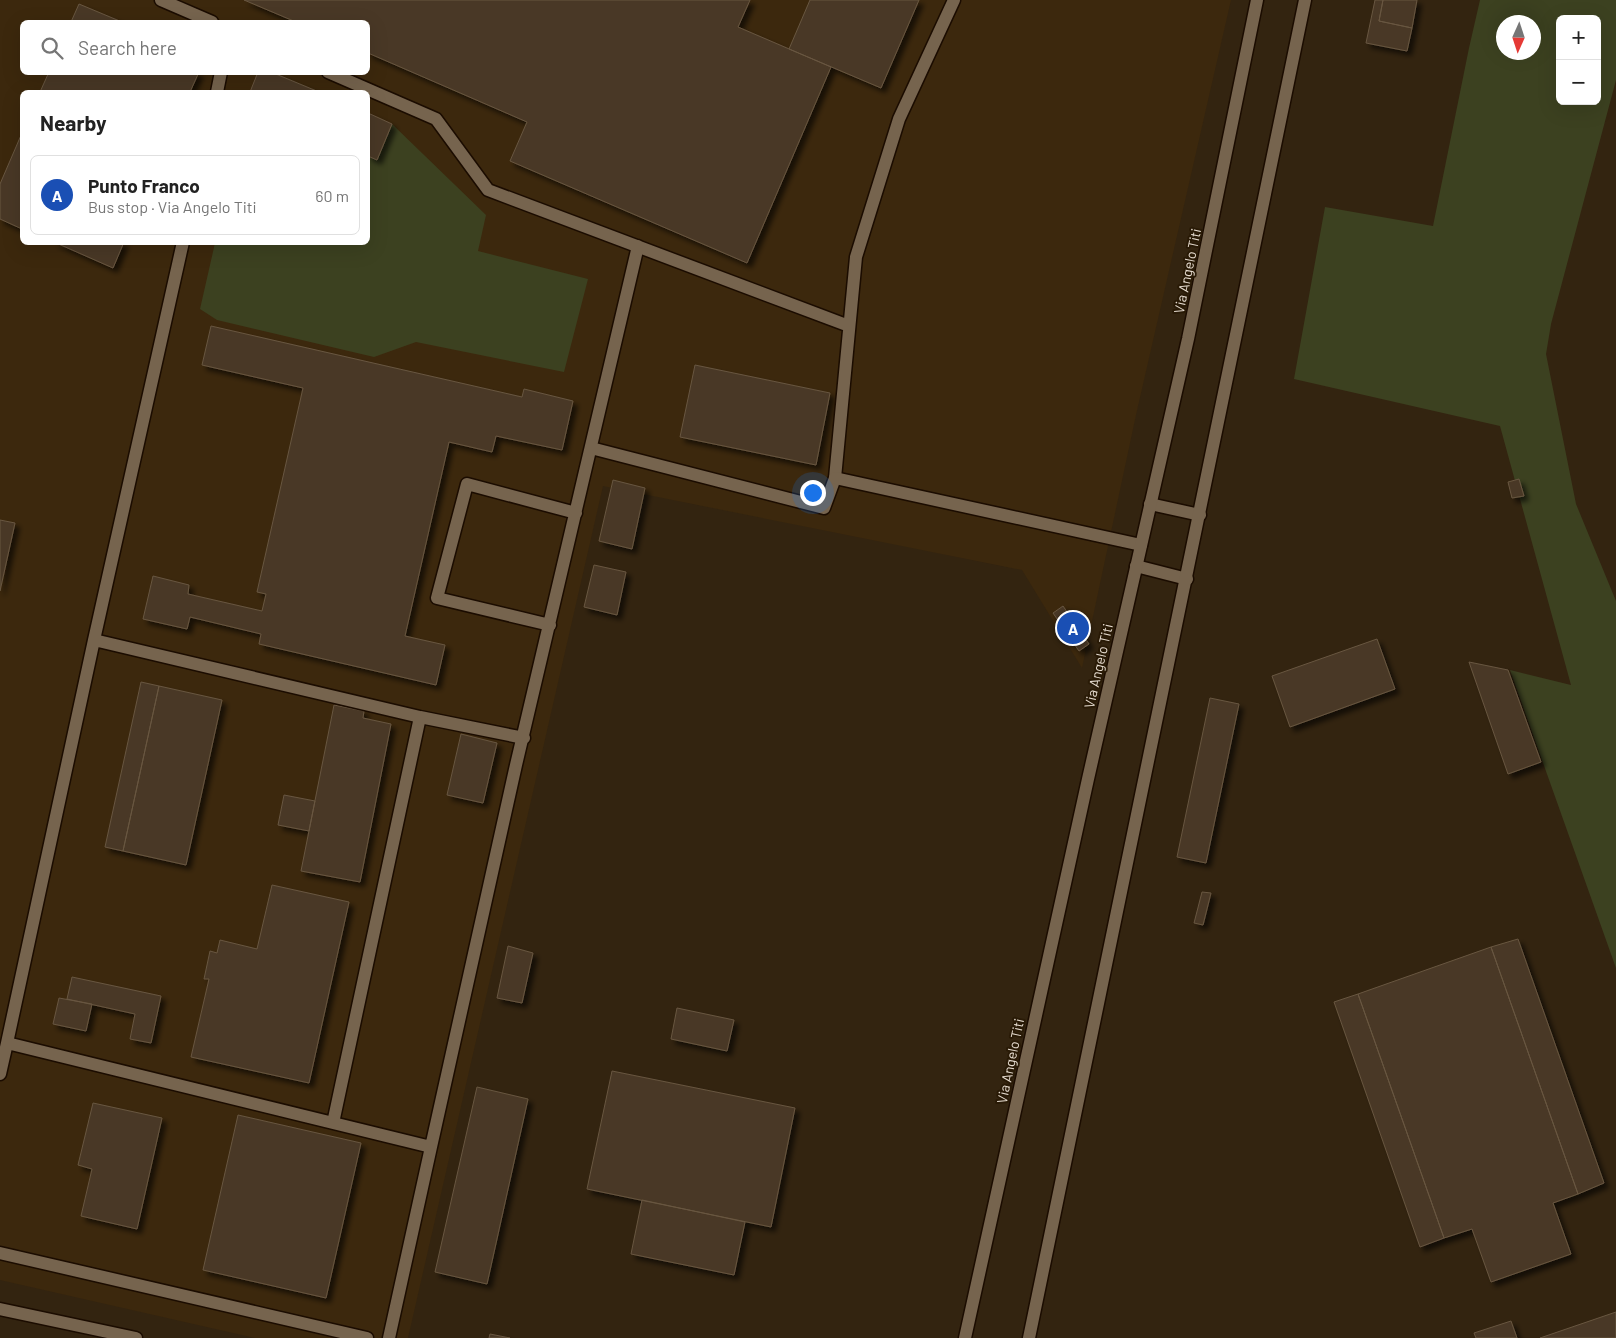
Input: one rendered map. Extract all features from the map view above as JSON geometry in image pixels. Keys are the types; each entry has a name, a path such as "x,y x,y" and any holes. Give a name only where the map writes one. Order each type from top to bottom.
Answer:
{"main road":[{"path":"161,0 207,20"},
{"path":"591,448 824,508 835,478 856,257 899,119 954,0"},
{"name":"Via Angelo Titi","path":"965,1338 1188,339 1257,0"},
{"path":"1030,1338 1305,0"},
{"path":"217,90 220,75"},
{"path":"335,75 368,90"},
{"path":"370,91 436,120 488,190 850,326"},
{"path":"0,1074 182,245"},
{"path":"389,1338 524,738 638,246"},
{"path":"835,478 1141,545"},
{"path":"550,625 437,598 467,484 576,513"},
{"path":"1150,504 1200,515"},
{"path":"1136,566 1187,579"},
{"path":"94,640 420,717 524,738"},
{"path":"333,1123 420,717"},
{"path":"7,1043 432,1147"},
{"path":"0,1253 367,1338"},
{"path":"0,1309 136,1338"}],"shaded area":[{"path":"0,0 1231,0 1136,415 1082,668 1022,570 603,486 408,1338 255,1338 0,1280"}],"green space":[{"path":"1480,0 1616,0 1616,80 1551,324 1546,354 1576,504 1616,601 1616,968 1510,670 1571,685 1500,426 1294,379 1325,207 1433,226"},
{"path":"392,124 486,215 478,251 588,279 564,372 416,342 374,357 217,320 200,309 215,245 370,245 370,157 377,160"}],"building":[{"path":"244,0 750,0 738,27 831,67 747,263 510,161 527,122 370,54 370,20 291,20"},
{"path":"810,0 919,0 881,88 789,49"},
{"path":"1375,0 1383,0 1379,21 1412,28 1407,51 1366,43"},
{"path":"1383,0 1417,0 1412,28 1379,21"},
{"path":"79,4 117,20 72,20"},
{"path":"48,75 198,75 191,90 41,90"},
{"path":"257,75 278,75 314,90 251,90"},
{"path":"370,114 392,124 377,160 370,157"},
{"path":"20,138 20,228 0,219 0,184"},
{"path":"61,245 123,245 113,268"},
{"path":"211,326 522,397 524,389 573,401 562,450 496,436 492,452 449,442 405,636 445,645 436,685 259,644 261,634 190,617 187,629 143,619 153,576 189,585 188,594 262,611 266,594 257,592 303,388 202,365"},
{"path":"695,365 830,393 816,465 680,437"},
{"path":"1519,479 1524,496 1512,498 1508,482"},
{"path":"613,480 645,488 632,549 599,541"},
{"path":"0,520 15,523 0,591"},
{"path":"594,565 626,572 617,615 584,607"},
{"path":"1063,606 1089,644 1079,651 1053,613"},
{"path":"1377,639 1395,689 1290,727 1272,676"},
{"path":"1469,662 1508,670 1541,762 1508,774"},
{"path":"141,682 159,686 123,851 105,847"},
{"path":"159,686 222,700 186,865 123,851"},
{"path":"1210,698 1239,704 1206,863 1177,857"},
{"path":"334,705 364,711 363,718 391,724 360,882 301,871"},
{"path":"461,734 497,743 483,803 447,795"},
{"path":"284,795 315,801 309,831 278,825"},
{"path":"272,885 349,902 309,1083 191,1057 209,979 204,979 210,951 217,953 220,940 257,949"},
{"path":"1202,892 1211,893 1203,925 1194,923"},
{"path":"1518,939 1604,1183 1578,1194 1491,947"},
{"path":"508,946 533,953 522,1003 497,998"},
{"path":"1491,947 1578,1194 1553,1203 1571,1254 1491,1282 1472,1229 1444,1238 1358,994"},
{"path":"72,977 161,996 151,1043 130,1039 135,1014 67,999"},
{"path":"1358,994 1444,1238 1420,1247 1334,1002"},
{"path":"59,998 92,1004 86,1031 53,1024"},
{"path":"677,1008 734,1020 727,1051 671,1039"},
{"path":"612,1071 795,1108 771,1227 587,1189"},
{"path":"477,1087 528,1099 487,1284 435,1272"},
{"path":"93,1103 162,1118 137,1229 81,1216 92,1169 78,1165"},
{"path":"238,1115 361,1143 326,1298 203,1270"},
{"path":"642,1200 745,1222 734,1275 631,1254"},
{"path":"1616,1312 1616,1338 1540,1338"},
{"path":"1511,1321 1517,1338 1476,1338 1474,1333"},
{"path":"490,1334 510,1338 489,1338"}],"place":[{"name":"Punto Franco","path":"1073,628"}]}
